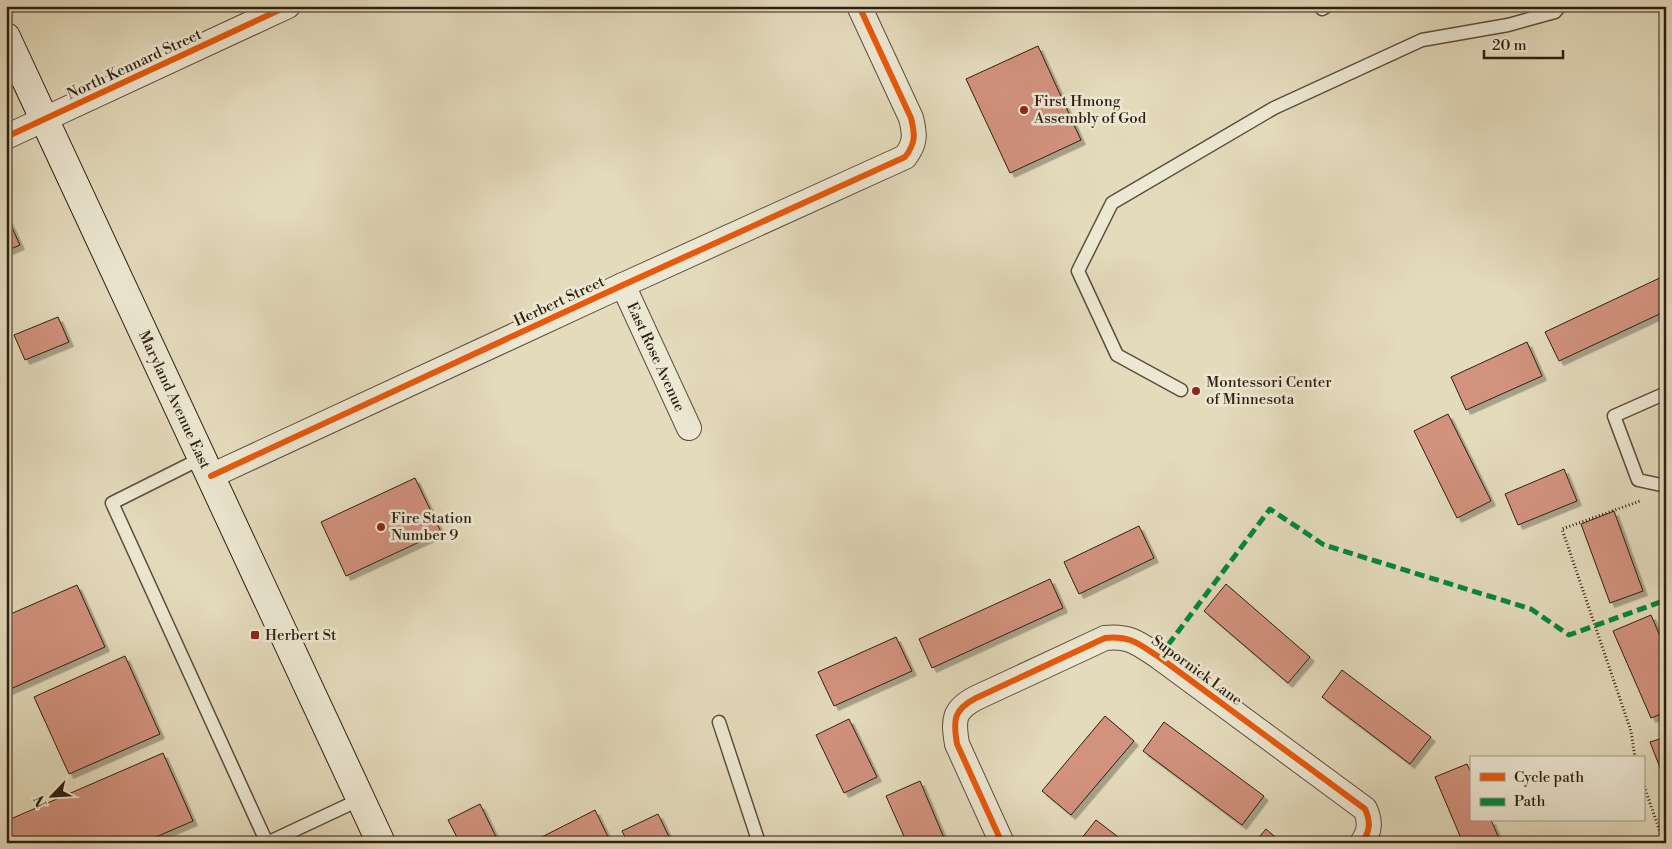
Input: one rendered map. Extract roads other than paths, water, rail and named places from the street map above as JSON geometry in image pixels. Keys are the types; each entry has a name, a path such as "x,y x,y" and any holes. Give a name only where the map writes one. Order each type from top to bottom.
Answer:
{"main road":[{"name":"Maryland Avenue East","path":"6,37 381,843"}],"street":[{"name":"North Kennard Street","path":"6,138 288,6"},
{"name":"Herbert Street","path":"206,467 623,285 905,157 914,146 915,134 911,118 860,6"},
{"name":"East Rose Avenue","path":"623,285 689,428"},
{"name":"Supornick Lane","path":"1002,843 957,744 953,727 956,715 964,704 976,698 1105,638 1121,636 1136,641 1159,657 1365,810 1370,820 1368,834 1362,843"}],"lane":[{"path":"1181,390 1117,356 1078,272 1112,203 1274,108 1422,40 1508,24 1555,12 1560,6"},
{"path":"1661,485 1638,480 1614,416 1666,393"},
{"path":"206,467 112,503 267,843 361,799"},
{"path":"720,722 759,843"}],"place":[{"name":"First Hmong Assembly of God","path":"1024,110"},
{"name":"Montessori Center of Minnesota","path":"1196,391"},
{"name":"Fire Station Number 9","path":"381,527"},
{"name":"Herbert St","path":"255,635"}]}
